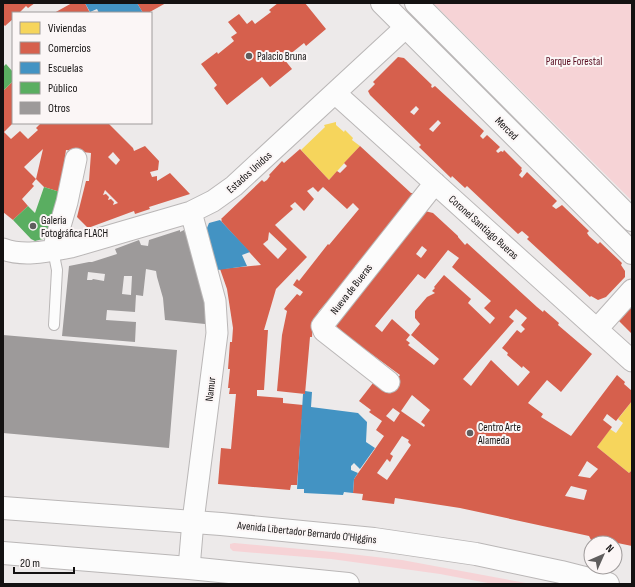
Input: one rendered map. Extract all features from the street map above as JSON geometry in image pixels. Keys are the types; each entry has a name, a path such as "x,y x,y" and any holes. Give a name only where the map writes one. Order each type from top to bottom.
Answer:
{"main road":[{"name":"Merced","path":"382,3 632,253"},
{"path":"416,3 632,220"},
{"name":"Avenida Libertador Bernardo O'Higgins","path":"3,508 193,521 322,532 425,545 476,554 608,584"},
{"path":"3,553 189,568 272,580 348,584"}],"street":[{"name":"Estados Unidos","path":"3,249 20,253 53,250 84,243 191,212 213,201 234,186 406,27"},
{"name":"Coronel Santiago Bueras","path":"335,92 632,361"},
{"path":"53,250 67,202 76,159"},
{"name":"Nueva de Bueras","path":"389,382 324,331 322,326 435,183"},
{"name":"Namur","path":"189,568 193,521 217,333 215,301 191,212"},
{"path":"597,329 632,290"}],"lane":[{"path":"53,250 57,270 54,325"}],"green space":[{"name":"Parque Forestal","path":"433,3 632,3 632,201 612,181"},
{"path":"234,543 402,560 531,584 493,584 440,574 331,559 233,551 230,548 230,544"}],"building: Viviendas":[{"path":"336,122 336,125 344,132 345,130 353,138 352,140 360,146 329,180 301,150 325,127 324,125"},
{"path":"632,401 632,470 629,473 597,447 610,429 616,433 623,423 618,419"}],"building: Comercios":[{"path":"3,3 35,3 28,8 26,6 20,12 12,12 12,20 5,26 3,24"},
{"path":"72,3 85,3 90,12 56,12"},
{"path":"137,3 166,3 150,12 142,12"},
{"name":"Palacio Bruna","path":"278,3 305,3 326,29 306,46 304,43 284,59 292,69 270,87 262,77 227,105 214,88 217,85 201,64 217,52 218,54 234,41 231,37 237,33 228,22 239,14 247,24 252,20 255,24 271,12 269,10"},
{"path":"398,57 404,58 432,85 432,88 435,86 484,131 480,136 483,139 487,135 500,147 496,151 498,153 501,151 503,152 504,150 522,168 519,175 522,178 527,172 557,201 552,206 556,209 562,205 589,231 587,233 589,236 598,244 600,242 622,263 621,265 625,271 625,277 606,297 598,300 591,296 590,297 527,239 529,237 522,231 518,234 467,186 465,188 452,176 451,178 419,147 421,145 370,95 368,91 375,84 373,82","holes":["416,106 419,109 414,115 410,112","438,120 441,123 433,132 429,129"]},
{"path":"12,82 12,124 4,132 11,139 20,131 28,139 38,130 36,128 40,124 109,124 133,148 134,151 145,146 159,161 158,170 150,172 152,177 157,176 157,181 170,173 190,194 149,207 150,209 135,214 134,211 88,228 77,217 86,181 89,181 91,153 66,150 60,192 44,187 36,179 32,184 34,186 22,199 28,206 13,220 3,212 3,91","holes":["43,149 36,179 24,167","113,152 120,160 116,165 108,157","105,190 118,203 113,205 114,202 111,199 108,200 109,197 106,194 103,195"]},
{"path":"360,146 411,193 413,193 413,198 411,198 379,237 380,238 362,261 360,260 355,266 357,267 327,304 326,303 319,311 313,324 312,337 310,337 305,394 277,391 282,335 287,311 284,309 297,294 300,296 303,292 293,285 297,279 299,281 328,244 329,245 359,209 353,203 347,209 323,187 318,192 313,187 307,191 314,199 304,211 295,202 290,206 293,209 275,225 307,257 276,289 264,330 268,330 264,390 257,390 257,396 283,398 283,403 303,405 297,485 291,485 290,490 218,484 221,448 231,449 236,394 229,394 230,388 228,388 230,342 232,342 233,328 227,289 220,269 261,265 221,221 221,219 262,180 264,182 267,180 270,176 269,175 282,161 284,163 300,149 329,180 337,171 340,173 347,166 344,163","holes":["269,232 287,249 278,259 263,244 268,240"]},
{"path":"425,211 433,213 458,236 465,245 467,243 537,307 543,312 544,310 559,323 558,325 592,354 561,392 547,380 532,398 528,403 543,414 541,417 571,436 617,375 632,391 632,401 616,421 607,414 603,420 612,427 597,447 629,473 632,470 632,546 623,544 623,535 584,535 460,508 395,498 394,504 362,500 363,494 353,493 354,479 384,436 376,430 382,421 369,412 371,410 359,401 373,383 387,393 400,375 366,350 365,351 344,335 345,334 335,325","holes":["422,246 427,250 421,258 416,254","448,250 459,258 452,267 491,301 484,308 495,318 490,324 468,303 471,299 444,275 434,287 435,288 432,291 435,293 427,297 415,311 415,318 420,324 411,335 439,359 434,365 408,345 410,343 406,340 410,335 392,319 382,332 375,326 418,274 425,279","516,309 527,318 521,325 525,329 521,333 517,330 502,348 508,353 507,355 522,368 523,366 530,372 518,386 491,360 471,386 463,379 514,321 509,317","412,395 430,410 421,422 425,425 424,427 401,411","393,408 400,413 394,422 386,416","402,436 409,440 408,442 411,445 387,480 377,473 387,459 390,462 393,456 390,454","587,461 598,469 590,478 578,476","571,486 587,490 584,500 565,496"]},
{"path":"632,307 632,334 619,321"}],"building: Escuelas":[{"path":"85,3 137,3 142,12 98,12 97,9 90,12"},
{"path":"220,220 250,252 242,255 247,266 218,270 205,233 209,223"},
{"path":"305,391 312,392 311,407 358,413 367,422 366,442 375,448 360,469 354,463 351,466 351,470 358,473 354,479 353,493 344,492 343,495 304,493 304,489 297,489 303,394 305,394"}],"building: Público":[{"path":"6,64 12,71 12,82 3,91 3,67"},
{"path":"44,187 60,192 46,237 35,241 31,239 13,220 28,206 35,213"}],"building: Otros":[{"path":"184,230 197,262 204,296 205,324 165,320 163,298 156,271 146,269 143,296 136,295 135,312 107,310 106,320 136,322 135,342 62,336 69,266 92,262 117,254 115,249 139,240 141,245 148,246 149,240","holes":["88,272 105,274 104,281 93,279 87,280","124,276 132,276 131,295 122,294"]},
{"path":"3,335 177,350 169,448 3,433"}],"place":[{"name":"Palacio Bruna","path":"249,56"},
{"name":"Galeria Fotográfica FLACH","path":"33,226"},
{"name":"Centro Arte Alameda","path":"470,433"}]}
